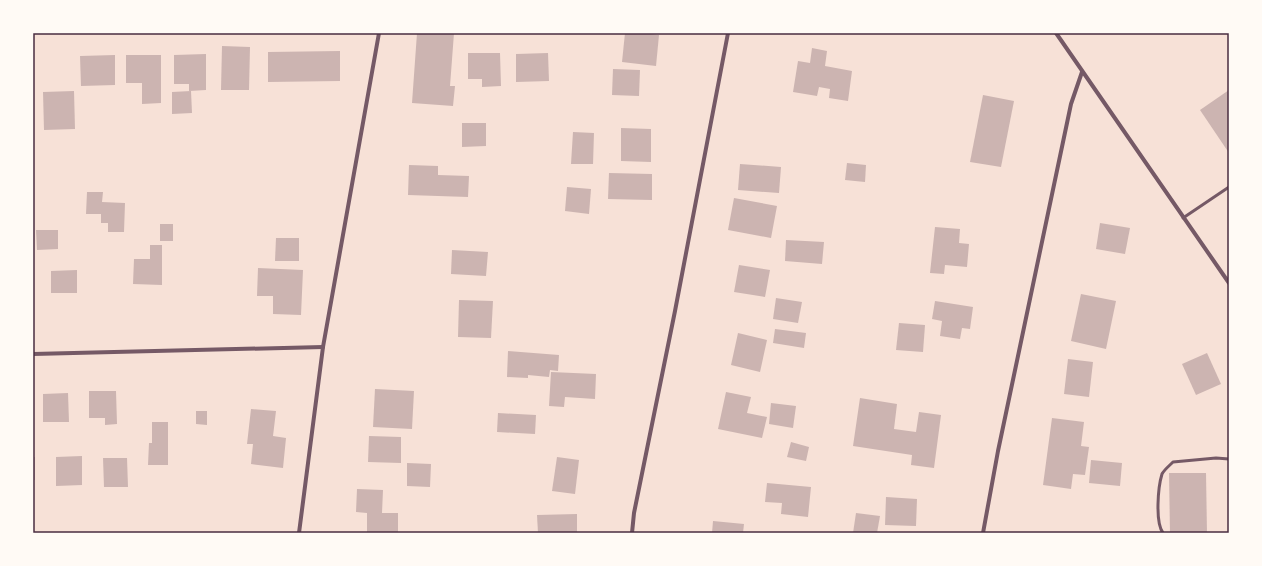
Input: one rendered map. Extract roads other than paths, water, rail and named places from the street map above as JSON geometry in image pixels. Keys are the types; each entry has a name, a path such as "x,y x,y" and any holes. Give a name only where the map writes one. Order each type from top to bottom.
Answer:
{"street":[{"path":"299,533 323,347 379,33"},
{"path":"632,533 634,513 678,296 728,33"},
{"path":"1056,33 1229,283"},
{"path":"983,533 998,451 1069,111 1082,72"},
{"path":"33,354 323,347"}],"lane":[{"path":"1183,218 1229,187"},
{"path":"1163,533 1160,530 1157,508 1162,473 1172,462 1216,458 1229,459"}]}
